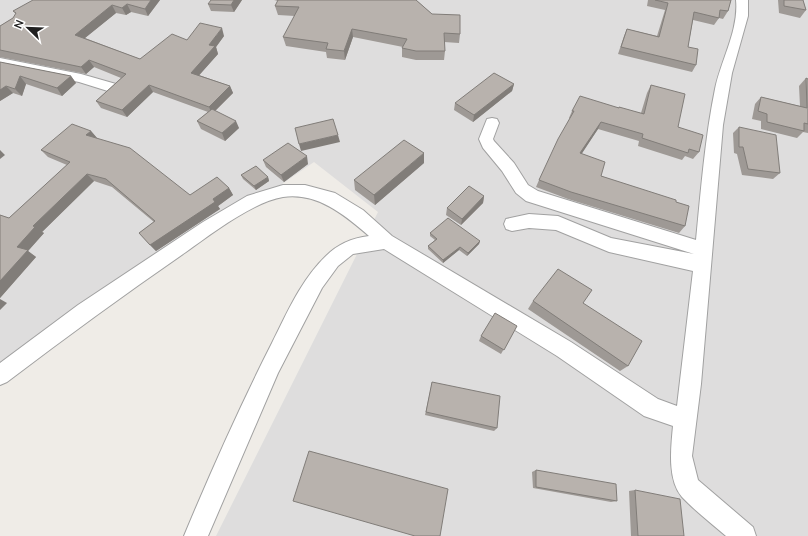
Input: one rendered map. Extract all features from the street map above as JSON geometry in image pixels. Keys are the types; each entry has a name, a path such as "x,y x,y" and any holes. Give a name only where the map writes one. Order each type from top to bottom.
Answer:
{"street":[{"path":"742,0 743,10 728,59 721,89 691,384 681,456 683,472 689,488 744,536"},
{"path":"0,62 81,78 111,87"},
{"path":"492,123 486,139 488,144 508,167 522,189 532,196 703,257"},
{"path":"0,375 122,285 209,227 253,201 283,191 305,191 328,198 357,215 386,241 551,341 652,408 685,419"},
{"path":"512,224 529,221 558,223 609,245 703,257"},
{"path":"196,536 255,399 314,284 333,260 344,250 359,245 386,241"}],"shaded area":[{"path":"0,0 808,0 808,536 216,536 378,212 314,162 0,378"}],"building":[{"path":"33,0 151,0 145,9 127,4 122,8 112,5 75,35 140,59 172,34 187,40 200,23 222,28 209,45 215,46 191,73 230,86 209,107 149,85 122,110 96,101 126,74 89,60 81,67 0,50 0,26 13,18 16,13 13,11"},
{"path":"211,0 234,0 231,5 208,4"},
{"path":"278,0 416,0 432,14 460,15 460,34 444,33 445,51 416,51 402,48 407,39 352,29 344,51 326,49 328,43 283,37 299,7 275,6"},
{"path":"655,0 731,0 728,11 720,10 719,18 694,12 688,47 698,49 696,65 621,47 627,29 659,37 668,3"},
{"path":"784,0 803,0 806,10 784,6"},
{"path":"0,62 71,76 57,88 20,76 15,89 6,86 0,90"},
{"path":"494,73 514,84 474,115 455,103"},
{"path":"806,78 808,79 808,124 804,123 804,131 767,122 767,114 758,111 761,97 807,108"},
{"path":"651,85 685,94 678,127 703,135 699,152 689,149 688,153 642,138 643,134 601,122 580,153 605,162 601,176 676,200 676,202 689,206 685,226 571,192 539,180 580,96 644,114"},
{"path":"212,109 236,121 222,133 197,121"},
{"path":"333,119 338,135 299,144 295,128"},
{"path":"72,124 91,131 86,135 130,148 190,195 217,177 229,188 213,199 215,202 150,245 139,233 155,221 106,179 87,174 33,226 35,227 17,247 28,250 0,281 0,215 9,218 70,162 41,150"},
{"path":"739,127 776,135 780,173 748,169 743,147 739,147"},
{"path":"404,140 424,153 374,195 354,180"},
{"path":"288,143 307,156 281,175 263,160"},
{"path":"256,166 268,177 254,186 241,175"},
{"path":"469,186 484,196 462,219 447,208"},
{"path":"448,218 480,241 468,253 460,247 443,260 428,246 437,239 430,233"},
{"path":"558,269 592,290 583,303 642,341 628,366 533,301"},
{"path":"495,313 517,326 504,350 481,336"},
{"path":"432,382 500,396 497,428 426,412"},
{"path":"309,451 448,489 440,536 415,536 293,501"},
{"path":"536,470 616,484 617,501 536,487"},
{"path":"635,490 680,499 684,536 638,536"}]}
